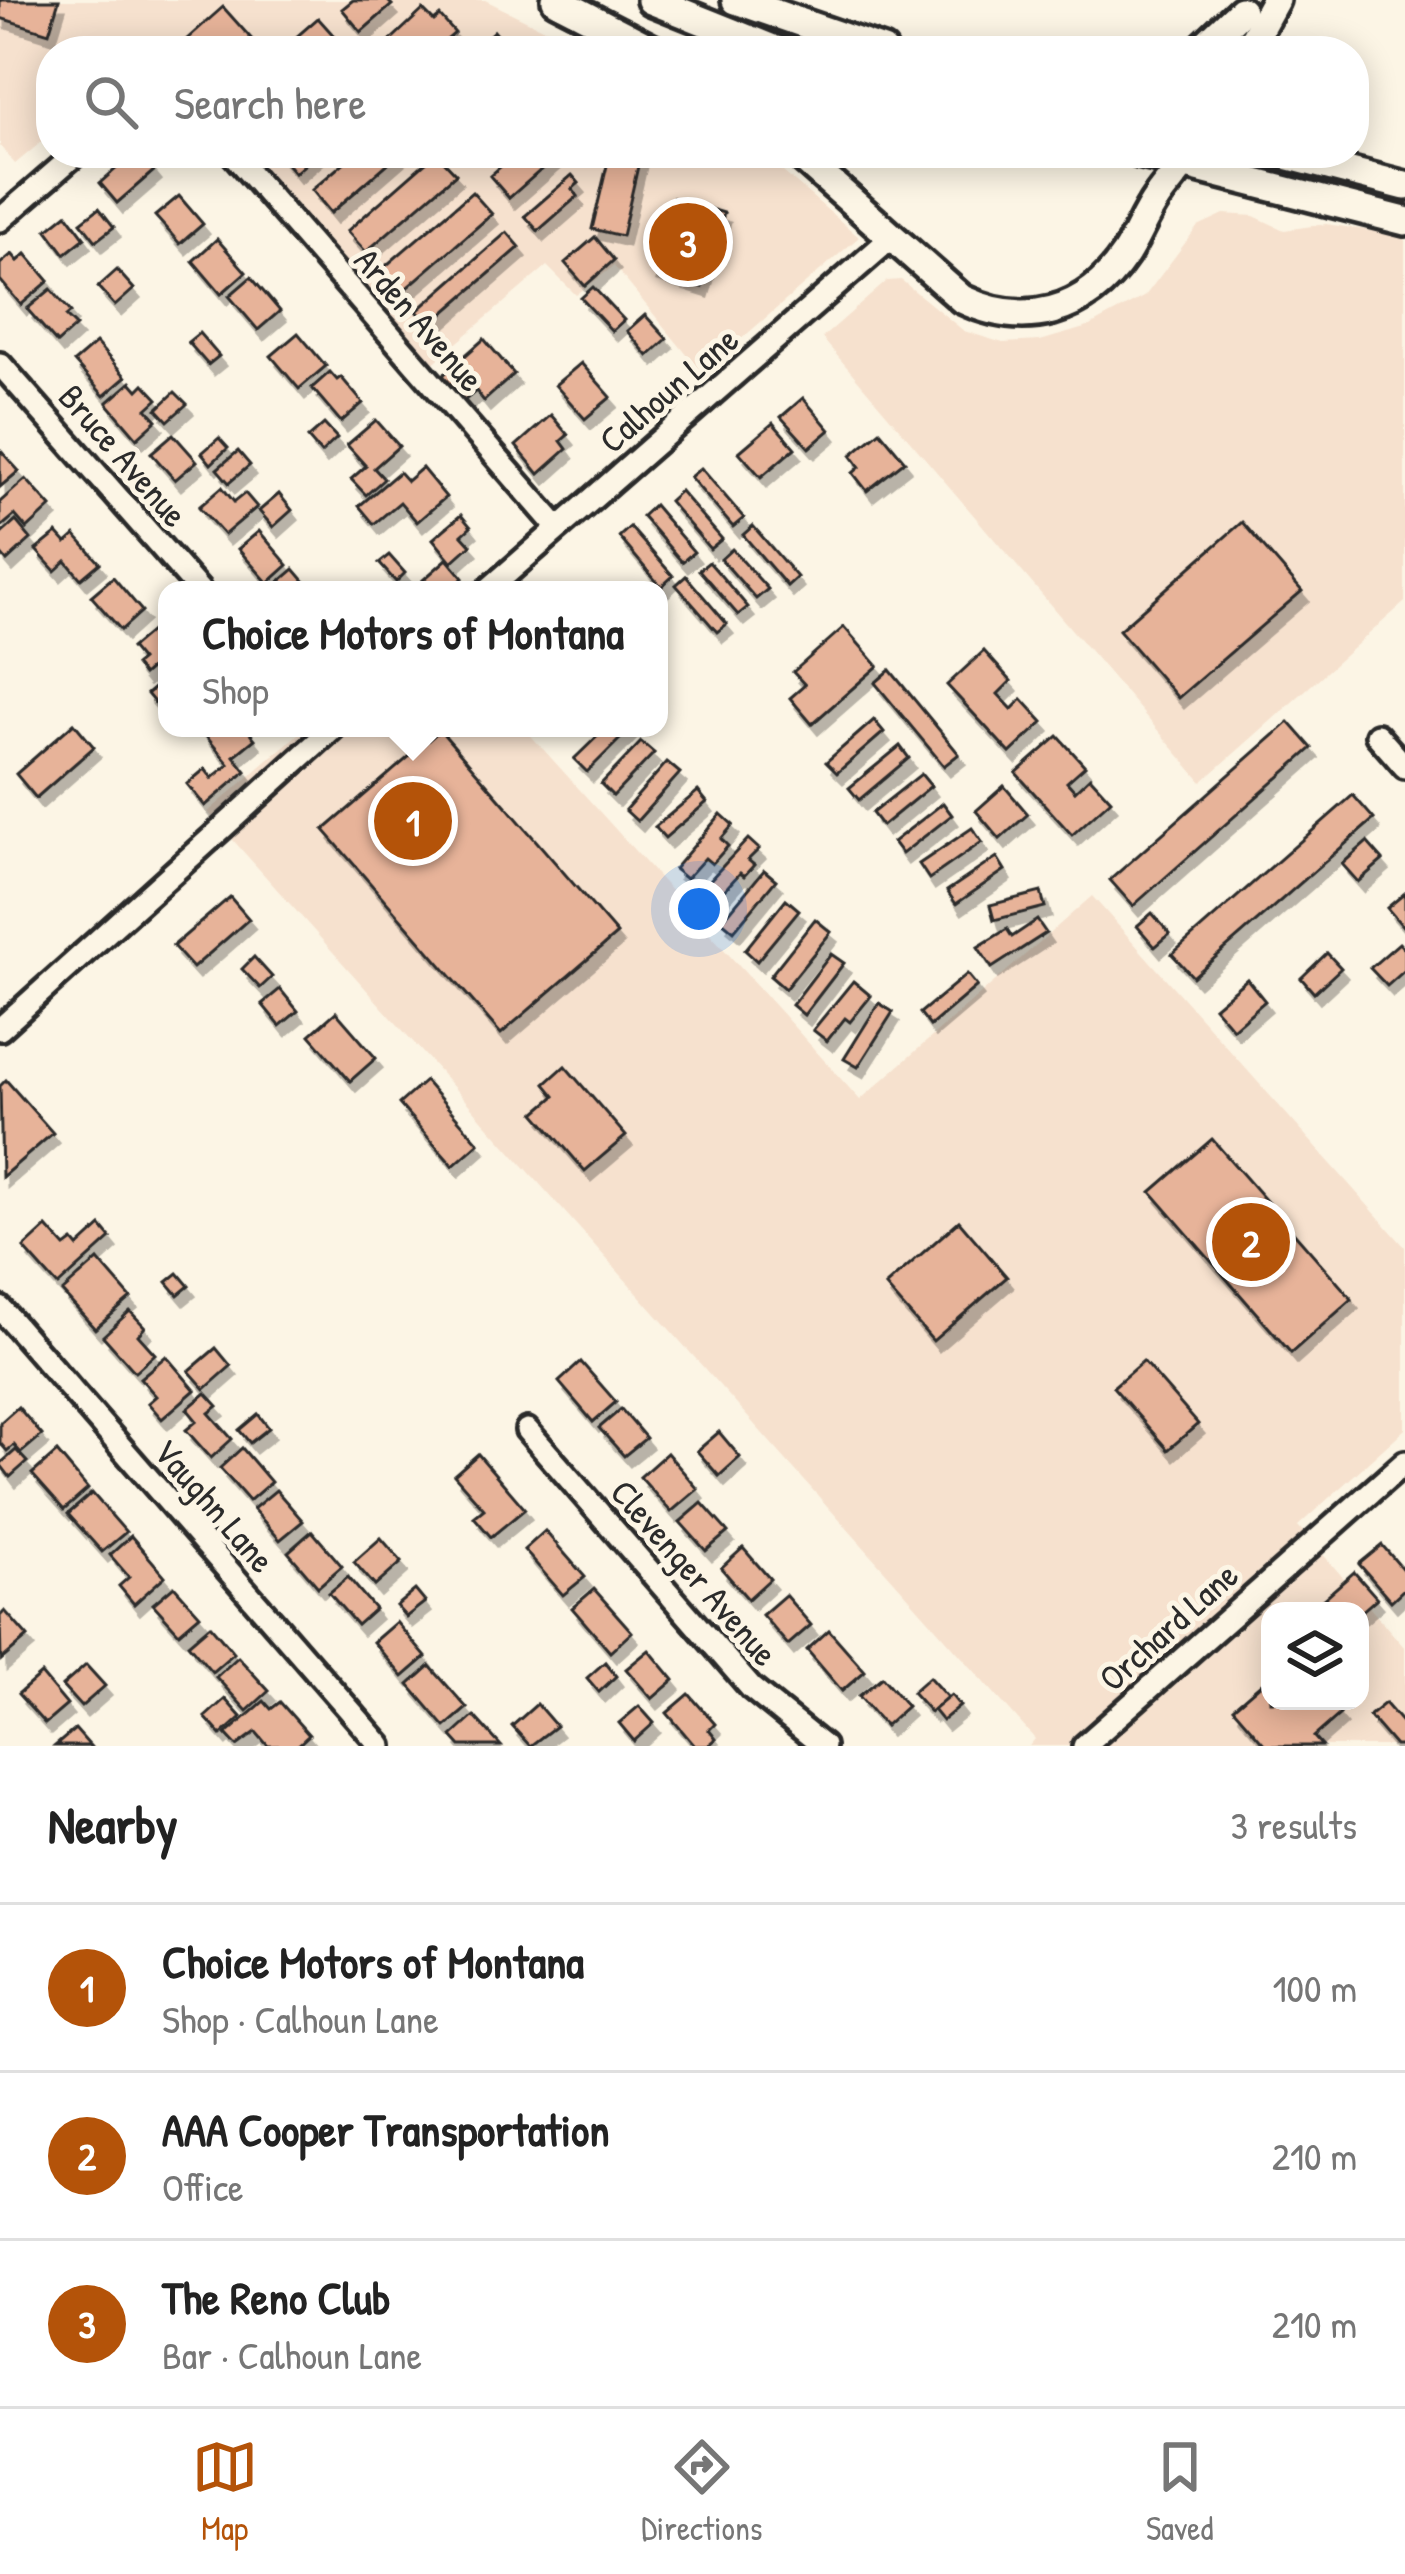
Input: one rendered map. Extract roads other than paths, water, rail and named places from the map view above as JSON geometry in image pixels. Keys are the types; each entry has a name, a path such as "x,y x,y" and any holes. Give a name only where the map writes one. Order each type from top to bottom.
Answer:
{"main road":[{"path":"556,0 626,36"},
{"path":"650,0 740,36"},
{"path":"736,0 840,36"},
{"path":"1256,36 1278,0"},
{"path":"1274,36 1278,0"},
{"path":"1213,36 1244,5"},
{"path":"1228,36 1244,5"},
{"path":"814,168 951,291 975,305 1011,314 1049,313 1073,305 1100,287 1126,253 1156,199 1164,168"},
{"path":"1211,168 1405,221"},
{"path":"1337,168 1392,182"},
{"path":"1364,168 1392,182"}],"street":[{"path":"0,220 60,168"},
{"name":"Arden Avenue","path":"245,168 558,528"},
{"name":"Calhoun Lane","path":"498,581 891,238"},
{"name":"Bruce Avenue","path":"0,364 191,581"},
{"path":"1377,735 1405,767"},
{"path":"0,1029 319,737"},
{"name":"Vaughn Lane","path":"0,1308 380,1746"},
{"name":"Clevenger Avenue","path":"527,1430 751,1688 824,1746"},
{"name":"Orchard Lane","path":"1084,1746 1405,1462"}],"place":[{"name":"The Reno Club","path":"688,242"},
{"name":"Choice Motors of Montana","path":"413,821"},
{"name":"AAA Cooper Transportation","path":"1251,1242"}]}
